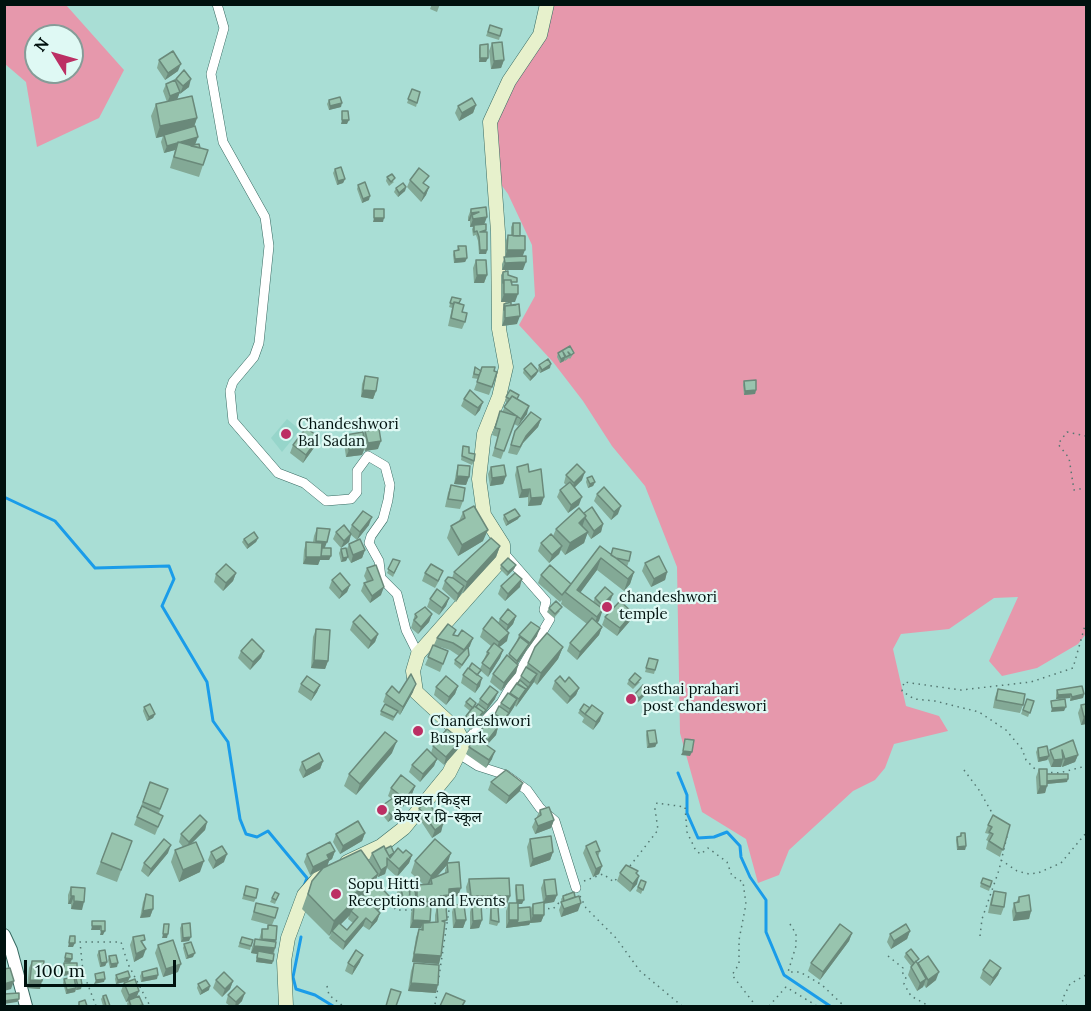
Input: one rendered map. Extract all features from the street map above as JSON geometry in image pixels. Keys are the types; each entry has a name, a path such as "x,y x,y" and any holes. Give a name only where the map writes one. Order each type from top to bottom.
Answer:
{"main road":[{"path":"286,1006 284,961 288,938 304,895 318,877 381,846 404,828 448,773 462,749 457,730 416,692 413,671 418,654 498,566 503,552 503,545 484,514 479,479 484,434 499,397 506,367 505,350 499,329 498,232 490,130 492,116 509,81 540,35 547,4"}],"street":[{"path":"217,4 224,28 211,74 223,142 265,217 269,246 259,343 254,357 233,382 230,391 233,421 278,473 304,483 326,501 351,499 357,492 357,471 368,456 385,466 390,485 388,500 383,519 369,543 379,561 381,578 397,594 406,630 418,654"},
{"path":"503,552 546,601 544,610 550,619 501,702 462,749 478,766 506,774 527,790 540,808 555,821 576,888"},
{"path":"4,935 11,950 26,1006"}],"path":[{"path":"1086,436 1068,432 1058,444 1069,458 1074,490 1086,488"},
{"path":"1086,622 1073,668 1031,682 961,690 904,682 902,691 914,699 935,701 979,712 1006,730 1036,770 1059,773 1086,766"},
{"path":"964,771 979,790 997,821"},
{"path":"535,907 553,909 563,896 581,882 603,874 614,882 630,867 658,830 655,809 657,803 685,807 687,832 696,851 701,854 708,848 727,862 730,874 742,882 746,904 739,940 739,964 732,975 756,1006"},
{"path":"980,936 982,919 1009,833 1007,830"},
{"path":"1001,860 1017,871 1029,874 1038,873 1061,863 1086,833"},
{"path":"576,888 586,908 616,938 633,963 682,1006"},
{"path":"381,892 396,910 414,910"},
{"path":"472,908 515,908"},
{"path":"442,910 460,909"},
{"path":"435,1004 449,910"},
{"path":"790,924 796,934 796,946 788,972 800,972 822,985 844,1006"},
{"path":"96,1006 83,972 80,942 121,942 128,964 150,1006"},
{"path":"888,956 903,968 902,972 906,977 904,984 911,996 929,1006"},
{"path":"1067,1006 1062,1000 1070,984 1086,975"},
{"path":"327,986 329,995 343,1006"},
{"path":"769,1006 786,987 817,1006"}],"shaded area":[{"path":"4,5 66,5 83,24 24,24 24,80 5,64"},
{"path":"553,5 1086,5 1086,634 1078,644 1037,668 1002,676 989,661 1018,597 994,598 949,629 901,634 893,649 906,706 939,716 948,731 894,744 885,768 875,780 853,791 789,850 779,875 758,883 746,839 702,812 680,733 677,567 645,486 612,446 583,401 553,362 519,325 535,296 532,245 508,194 497,179 495,116"},
{"path":"84,25 124,70 99,118 37,147 26,84 84,84"},
{"name":"Chandeshwori Bal Sadan","path":"287,419 300,430 282,452 271,438"}],"building":[{"path":"490,25 502,29 500,36 488,32"},
{"path":"502,42 504,60 494,61 492,43"},
{"path":"488,44 488,58 480,58 480,45"},
{"path":"173,51 181,64 168,73 159,60"},
{"path":"184,70 191,79 183,86 176,79"},
{"path":"175,80 180,92 170,96 166,84"},
{"path":"412,89 420,92 417,103 408,99"},
{"path":"192,96 197,118 160,126 156,104"},
{"path":"340,97 342,103 330,106 329,100"},
{"path":"472,98 476,105 462,113 458,106"},
{"path":"342,111 348,111 349,120 342,120"},
{"path":"195,126 198,137 167,146 164,135"},
{"path":"178,142 208,150 203,165 174,157"},
{"path":"341,167 345,179 338,181 335,169"},
{"path":"419,168 429,176 423,183 429,187 424,194 410,180"},
{"path":"392,174 395,178 391,182 387,177"},
{"path":"365,182 370,196 363,199 358,185"},
{"path":"403,183 406,187 399,193 396,188"},
{"path":"486,207 487,217 473,219 472,215 479,212 471,213 471,209"},
{"path":"374,209 384,209 384,218 374,218"},
{"path":"513,223 520,223 520,236 513,236"},
{"path":"486,224 486,230 480,232 487,232 487,250 480,250 479,237 477,231 474,232 474,225"},
{"path":"508,235 525,236 525,250 507,250"},
{"path":"458,246 466,246 467,258 455,259 454,251 459,250"},
{"path":"526,256 526,262 505,263 504,257"},
{"path":"476,260 486,260 487,275 477,275"},
{"path":"508,271 508,275 517,278 517,282 504,280 503,283 503,272"},
{"path":"504,280 511,280 512,285 518,285 518,294 504,294"},
{"path":"452,297 461,299 459,303 450,303"},
{"path":"454,302 464,305 462,312 467,313 465,322 451,318"},
{"path":"519,304 520,316 505,318 505,306"},
{"path":"570,346 574,353 571,355 568,352 570,355 566,357 563,352 565,357 561,359 558,353"},
{"path":"548,359 551,364 542,370 539,365"},
{"path":"531,363 538,371 531,377 524,369"},
{"path":"475,367 481,371 479,375 474,374"},
{"path":"482,367 495,367 494,371 497,372 492,387 477,382"},
{"path":"365,376 378,378 376,391 363,390"},
{"path":"756,380 756,390 745,391 744,381"},
{"path":"470,390 483,402 478,408 464,399"},
{"path":"510,390 519,395 517,399 512,396 510,399 506,397"},
{"path":"512,396 529,406 521,419 504,407"},
{"path":"500,411 517,416 504,451 495,448 500,429 495,428"},
{"path":"531,412 541,419 526,436 520,447 511,445 515,431"},
{"path":"306,428 319,437 306,455 293,445"},
{"path":"379,429 381,441 368,443 365,431"},
{"path":"363,432 365,447 349,450 346,435"},
{"path":"463,446 469,447 469,453 475,454 474,461 462,456"},
{"path":"528,464 529,472 541,469 544,497 531,498 530,489 522,490 517,467"},
{"path":"577,464 585,472 574,483 566,475"},
{"path":"458,465 470,466 469,477 457,476"},
{"path":"504,465 506,476 492,478 491,467"},
{"path":"592,476 595,482 590,484 587,478"},
{"path":"570,482 582,497 571,505 560,490"},
{"path":"451,485 465,488 463,501 448,499"},
{"path":"604,487 621,506 614,512 597,494"},
{"path":"474,506 488,530 462,545 451,526 465,518 463,512"},
{"path":"592,507 603,524 594,531 584,513"},
{"path":"579,508 586,516 579,523 588,532 570,543 556,529"},
{"path":"515,509 520,516 508,522 504,515"},
{"path":"363,511 372,517 360,532 352,525"},
{"path":"344,525 351,534 344,541 336,532"},
{"path":"317,528 330,529 327,542 316,541"},
{"path":"254,532 258,538 248,545 244,539"},
{"path":"551,534 562,546 552,555 541,543"},
{"path":"491,538 500,546 467,582 454,572"},
{"path":"360,539 365,550 353,555 349,544"},
{"path":"306,542 322,543 321,557 306,557"},
{"path":"600,546 634,572 628,579 601,558 577,590 603,609 597,617 565,592"},
{"path":"322,548 331,548 331,556 321,556"},
{"path":"346,548 348,557 343,558 341,549"},
{"path":"613,548 631,552 629,561 611,555"},
{"path":"659,556 667,572 654,579 645,563"},
{"path":"508,558 516,565 508,572 501,565"},
{"path":"393,559 400,561 394,573 388,569"},
{"path":"226,564 236,573 226,583 216,574"},
{"path":"431,564 443,571 438,581 425,573"},
{"path":"376,565 384,587 372,596 364,583 373,580 367,568"},
{"path":"550,565 571,584 562,595 541,575"},
{"path":"340,573 350,585 342,592 332,580"},
{"path":"515,573 522,579 508,594 501,586"},
{"path":"448,577 464,586 458,594 445,581"},
{"path":"605,587 613,594 602,605 595,598"},
{"path":"437,589 449,598 442,608 430,599"},
{"path":"556,601 562,607 555,614 549,608"},
{"path":"620,601 633,613 620,628 605,617"},
{"path":"425,607 432,614 421,627 414,620 417,617 415,614"},
{"path":"508,609 516,616 508,625 500,619"},
{"path":"360,615 378,634 371,641 353,622"},
{"path":"492,617 509,633 499,642 483,629"},
{"path":"592,618 602,627 580,652 570,643"},
{"path":"531,622 540,628 530,643 519,635"},
{"path":"448,624 456,630 453,635 458,636 462,630 473,638 464,650 453,643 437,638"},
{"path":"316,629 330,630 328,661 314,660"},
{"path":"547,633 563,647 541,673 528,663 535,647"},
{"path":"520,637 529,644 517,661 509,654"},
{"path":"252,639 264,651 253,662 241,651"},
{"path":"494,643 503,650 490,669 482,663"},
{"path":"433,645 448,651 443,664 428,657"},
{"path":"468,647 469,655 462,665 455,660"},
{"path":"507,655 518,665 504,683 493,674"},
{"path":"649,658 658,660 655,670 646,668"},
{"path":"472,663 481,670 477,675 469,668"},
{"path":"526,667 537,674 530,683 521,676"},
{"path":"468,668 482,678 477,685 463,675"},
{"path":"635,673 641,678 635,685 629,680"},
{"path":"411,674 416,684 403,707 386,694 392,686 399,693"},
{"path":"307,676 320,685 314,693 301,684"},
{"path":"446,676 458,686 449,697 436,687"},
{"path":"560,676 565,682 569,677 579,688 570,697 555,681"},
{"path":"520,680 528,687 524,693 526,689 517,684"},
{"path":"517,683 526,689 519,699 510,693"},
{"path":"643,685 648,690 639,698 635,694"},
{"path":"490,686 498,692 488,705 480,699"},
{"path":"1082,686 1084,694 1072,697 1071,694 1058,695 1057,690"},
{"path":"998,689 1025,694 1023,705 996,700"},
{"path":"508,693 517,699 510,709 501,703"},
{"path":"470,698 476,703 473,708 466,702"},
{"path":"1027,699 1034,701 1030,713 1023,710"},
{"path":"1065,699 1066,707 1052,708 1051,701"},
{"path":"150,704 155,714 149,717 144,707"},
{"path":"385,704 398,711 394,717 381,711"},
{"path":"478,704 486,710 483,714 476,707"},
{"path":"584,704 590,708 586,715 580,710"},
{"path":"1086,704 1086,716 1084,717 1081,705"},
{"path":"592,705 603,713 596,722 585,714"},
{"path":"474,706 483,712 474,723 466,716"},
{"path":"499,706 509,713 504,720 495,714"},
{"path":"490,720 498,727 488,740 479,732"},
{"path":"447,729 461,740 446,757 433,746"},
{"path":"655,730 657,743 649,744 647,731"},
{"path":"385,732 397,741 360,784 349,774"},
{"path":"475,737 495,751 489,760 469,747"},
{"path":"685,739 694,740 692,752 683,751"},
{"path":"1073,740 1078,755 1065,759 1062,750 1063,759 1054,760 1050,750"},
{"path":"1047,746 1049,756 1039,758 1038,748"},
{"path":"427,749 437,759 423,774 412,765"},
{"path":"319,753 323,761 306,771 302,762"},
{"path":"1039,769 1047,769 1047,786 1040,786"},
{"path":"506,770 523,783 509,796 491,782"},
{"path":"1047,774 1068,774 1068,779 1047,781"},
{"path":"401,775 415,786 405,799 391,788"},
{"path":"150,782 168,789 160,809 143,802"},
{"path":"393,798 400,808 391,815 383,805"},
{"path":"428,802 443,824 435,830 419,808"},
{"path":"142,806 163,816 158,827 137,817"},
{"path":"549,807 554,820 538,826 535,819 541,815 540,810"},
{"path":"200,815 207,822 189,842 181,834"},
{"path":"993,815 1010,825 1003,850 989,841 993,834 989,832 992,827 988,825"},
{"path":"358,821 365,833 343,846 336,834"},
{"path":"112,833 132,841 121,870 101,862"},
{"path":"961,833 965,833 966,846 958,847 957,837 961,836"},
{"path":"551,836 553,852 533,859 530,839"},
{"path":"164,839 171,845 151,869 144,863"},
{"path":"435,839 451,853 431,876 415,861"},
{"path":"596,841 600,851 596,852 602,866 596,869 586,846"},
{"path":"196,842 204,861 183,870 175,850"},
{"path":"330,842 335,851 327,855 329,859 313,867 307,854"},
{"path":"222,846 227,854 216,861 211,852"},
{"path":"384,846 390,858 398,848 403,853 406,850 412,855 399,869 387,858 387,866 381,870 372,853"},
{"path":"391,846 394,853 389,856 385,849"},
{"path":"361,850 378,874 352,896 355,900 334,921 308,894 312,881 323,868"},
{"path":"459,862 461,888 449,889 449,895 440,896 440,898 417,899 417,885 432,884 431,879 448,872 447,863"},
{"path":"626,865 638,871 636,873 639,876 633,884 620,873"},
{"path":"509,878 510,896 471,896 469,879"},
{"path":"983,878 992,881 990,887 981,883"},
{"path":"555,879 557,895 546,896 544,880"},
{"path":"641,880 646,882 643,890 638,887"},
{"path":"376,882 389,896 375,908 380,913 372,923 366,918 345,942 332,931 339,923 347,930 358,917 351,911 355,900 361,894 364,896 363,894"},
{"path":"400,884 409,884 410,898 403,898"},
{"path":"516,885 523,885 524,900 517,900"},
{"path":"246,886 258,889 256,898 244,895"},
{"path":"71,887 85,888 84,902 74,901 74,896 71,896"},
{"path":"415,888 416,902 409,903 410,889"},
{"path":"994,891 1006,893 1004,907 991,905"},
{"path":"275,892 279,894 276,900 272,898"},
{"path":"574,892 575,897 564,901 563,896"},
{"path":"146,894 153,896 153,909 143,911"},
{"path":"1029,895 1031,911 1016,913 1014,903 1019,902 1019,897"},
{"path":"579,896 581,903 564,909 561,902"},
{"path":"544,902 544,915 533,915 533,904"},
{"path":"256,903 278,908 275,918 254,912"},
{"path":"509,903 518,903 518,920 509,920"},
{"path":"472,904 481,904 482,920 473,921"},
{"path":"454,905 464,905 466,920 456,920"},
{"path":"414,906 431,906 430,921 413,920"},
{"path":"446,906 447,920 442,921 445,922 441,956 414,954 419,929 423,930 423,923 438,922 437,907"},
{"path":"530,907 531,921 517,923 518,908"},
{"path":"491,908 498,908 499,922 491,920"},
{"path":"92,921 105,921 105,931 101,931 101,926 92,926"},
{"path":"190,923 191,937 183,938 182,924"},
{"path":"164,924 169,924 168,934 163,934"},
{"path":"840,924 852,933 823,972 811,963"},
{"path":"906,924 910,931 894,941 890,934"},
{"path":"268,925 277,926 276,940 262,939 262,929 268,929"},
{"path":"144,935 145,940 141,941 146,949 136,954 133,937"},
{"path":"70,936 75,936 75,943 69,943"},
{"path":"242,937 253,940 251,946 240,943"},
{"path":"255,939 276,942 275,948 254,946"},
{"path":"173,940 181,964 166,969 158,945"},
{"path":"191,942 195,953 188,956 184,944"},
{"path":"911,949 919,959 914,963 906,953"},
{"path":"105,950 107,962 101,963 99,951"},
{"path":"356,950 363,955 354,967 348,963"},
{"path":"258,951 274,954 273,961 257,958"},
{"path":"66,953 72,954 72,959 65,958"},
{"path":"116,955 118,963 111,964 109,956"},
{"path":"928,956 939,972 928,980 918,963"},
{"path":"990,960 1001,968 993,978 983,970"},
{"path":"32,961 44,961 42,981 30,980"},
{"path":"916,961 926,979 920,983 911,967"},
{"path":"64,963 77,963 77,968 72,968 72,972 64,972"},
{"path":"414,963 439,965 438,985 411,983"},
{"path":"10,968 14,981 4,984 4,969"},
{"path":"157,968 158,975 143,978 142,972"},
{"path":"128,971 130,977 118,980 116,975"},
{"path":"104,972 105,979 96,980 95,974"},
{"path":"224,972 233,981 225,989 216,980"},
{"path":"80,973 82,985 78,986 75,975"},
{"path":"74,977 76,988 67,990 64,979"},
{"path":"135,979 139,991 129,995 124,983"},
{"path":"206,980 210,986 202,991 198,984"},
{"path":"237,986 245,993 236,1002 228,995"},
{"path":"391,989 401,992 396,1006 386,1006"},
{"path":"19,993 19,999 4,1001 4,994"},
{"path":"446,993 465,1001 462,1006 440,1006"},
{"path":"106,995 110,1006 106,1006 103,996"},
{"path":"139,996 143,1005 131,1006 129,1000"},
{"path":"85,1000 87,1006 79,1006 79,1002"}],"waterway":[{"path":"4,497 55,521 95,568 169,566 174,579 162,606 207,682 213,721 228,742 240,819 246,834 257,837 268,831 307,878 304,886"},
{"path":"678,773 687,795 687,813 698,838 714,837 727,832 740,846 741,857 750,877 766,900 766,932 784,975 830,1006"},
{"path":"301,937 293,977 296,989 315,995 333,1006"}],"place":[{"name":"Chandeshwori Bal Sadan","path":"286,434"},
{"name":"chandeshwori temple","path":"607,607"},
{"name":"asthai prahari post chandeswori","path":"631,699"},
{"name":"Chandeshwori Buspark","path":"418,731"},
{"name":"क्र्याडल किड्स केयर र प्रि-स्कूल","path":"382,810"},
{"name":"Sopu Hitti Receptions and Events","path":"336,894"}]}
